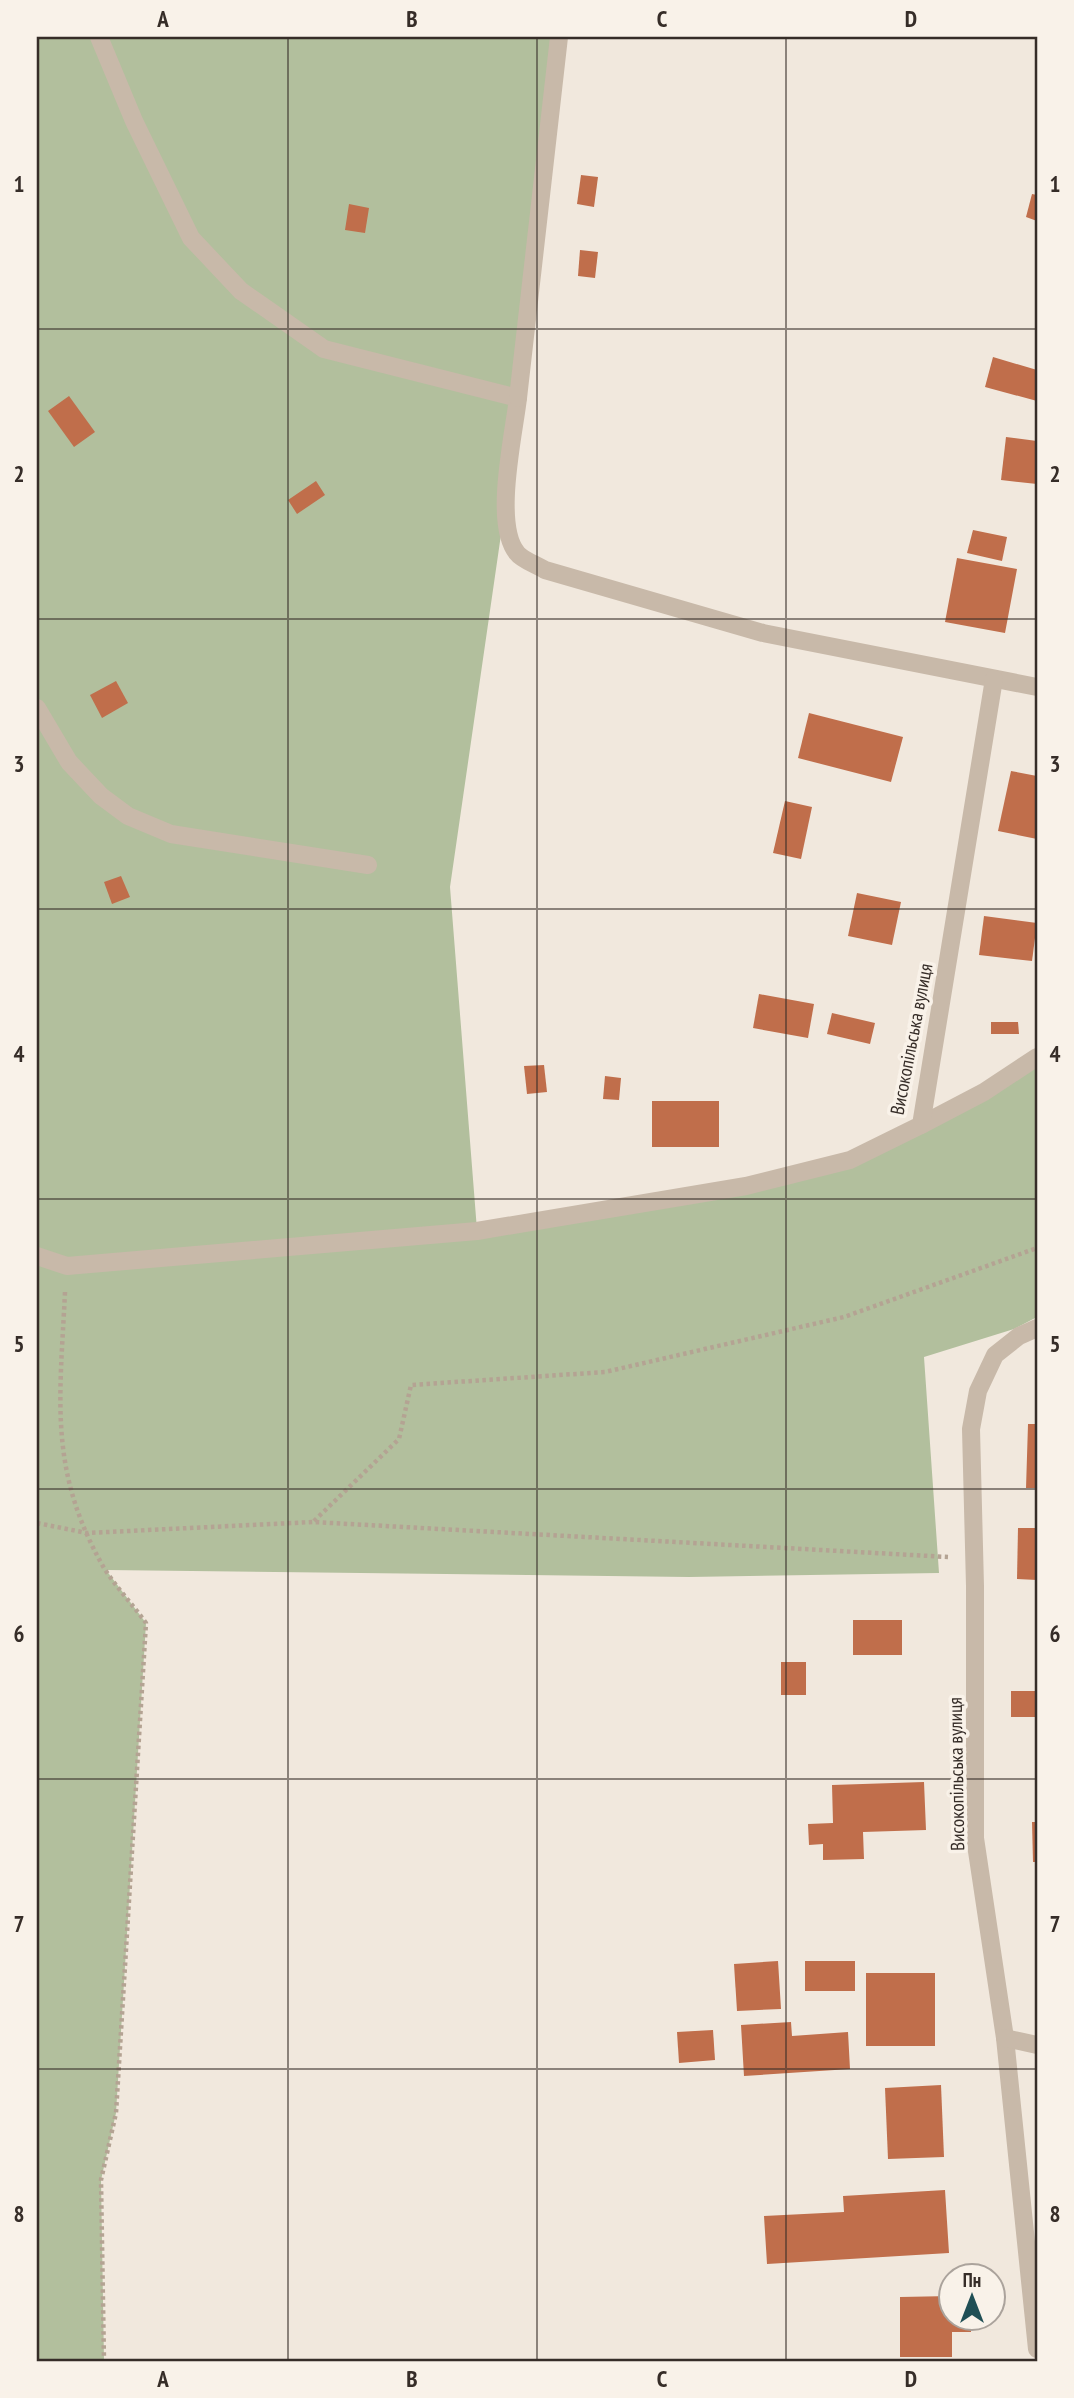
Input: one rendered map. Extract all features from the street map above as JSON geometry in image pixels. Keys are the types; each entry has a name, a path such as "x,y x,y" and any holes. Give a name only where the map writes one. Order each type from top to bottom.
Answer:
{"street":[{"path":"99,37 134,121 191,238 241,291 324,349 518,398"},
{"path":"559,37 506,500 507,531 517,554 545,570 764,633 1037,687"},
{"name":"Високопільська вулиця","path":"67,1266 477,1231 746,1186 850,1160 920,1125 994,679"},
{"path":"37,708 69,762 101,796 128,816 171,834 368,865"},
{"path":"920,1125 984,1092 1037,1056"},
{"path":"37,1256 67,1266"},
{"name":"Високопільська вулиця","path":"1037,1328 1019,1336 995,1355 978,1391 971,1429 975,1839 1006,2038 1037,2349"},
{"path":"1006,2038 1037,2045"}],"path":[{"path":"313,1522 399,1439 411,1385 605,1372 844,1317 1037,1248"},
{"path":"67,1266 60,1432 65,1474 77,1513 106,1570 146,1623 116,2113 101,2179 104,2361"},
{"path":"37,1523 87,1533 313,1522 974,1558"}],"green space":[{"path":"37,37 559,37 506,500 450,887 477,1230 850,1160 1037,1057 1037,1317 1014,1329 924,1357 939,1573 689,1577 106,1570 146,1623 116,2113 101,2180 104,2361 37,2361"}],"building":[{"path":"581,175 598,177 594,207 577,204"},
{"path":"1032,194 1037,195 1037,221 1026,217"},
{"path":"349,204 369,208 365,233 345,230"},
{"path":"580,250 598,252 595,278 578,276"},
{"path":"993,357 1037,370 1037,401 985,387"},
{"path":"69,396 95,432 74,447 48,411"},
{"path":"1006,437 1037,441 1037,484 1001,480"},
{"path":"316,481 325,495 297,514 288,500"},
{"path":"973,530 1007,537 1002,561 967,553"},
{"path":"957,558 1017,569 1005,633 945,622"},
{"path":"116,681 128,703 102,718 90,695"},
{"path":"809,713 903,737 891,782 798,758"},
{"path":"1011,771 1037,776 1037,839 998,831"},
{"path":"785,801 812,807 801,859 773,853"},
{"path":"121,876 130,897 112,904 104,882"},
{"path":"857,893 901,902 892,945 848,936"},
{"path":"984,916 1037,923 1032,961 979,955"},
{"path":"759,994 814,1004 808,1038 753,1028"},
{"path":"832,1013 875,1023 870,1044 827,1034"},
{"path":"991,1022 1018,1022 1019,1034 991,1034"},
{"path":"544,1065 547,1092 527,1094 524,1066"},
{"path":"605,1076 621,1078 619,1100 603,1099"},
{"path":"652,1101 719,1101 719,1147 652,1147"},
{"path":"1028,1424 1037,1424 1037,1488 1026,1488"},
{"path":"1018,1528 1037,1528 1037,1580 1017,1579"},
{"path":"853,1620 902,1620 902,1655 853,1655"},
{"path":"781,1662 806,1662 806,1695 781,1695"},
{"path":"1011,1691 1037,1691 1037,1717 1011,1717"},
{"path":"924,1782 926,1830 863,1832 864,1859 823,1860 823,1844 809,1845 808,1824 833,1823 832,1785"},
{"path":"1032,1822 1037,1822 1037,1862 1033,1862"},
{"path":"778,1961 781,2009 737,2011 734,1964"},
{"path":"805,1961 855,1961 855,1991 805,1991"},
{"path":"866,1973 935,1973 935,2046 866,2046"},
{"path":"791,2022 792,2036 848,2032 850,2069 744,2076 741,2025"},
{"path":"713,2030 715,2060 679,2063 677,2032"},
{"path":"941,2085 944,2157 888,2159 885,2088"},
{"path":"945,2190 949,2253 767,2264 764,2216 844,2212 843,2196"},
{"path":"937,2296 937,2332 952,2332 952,2357 900,2357 900,2297"}]}
